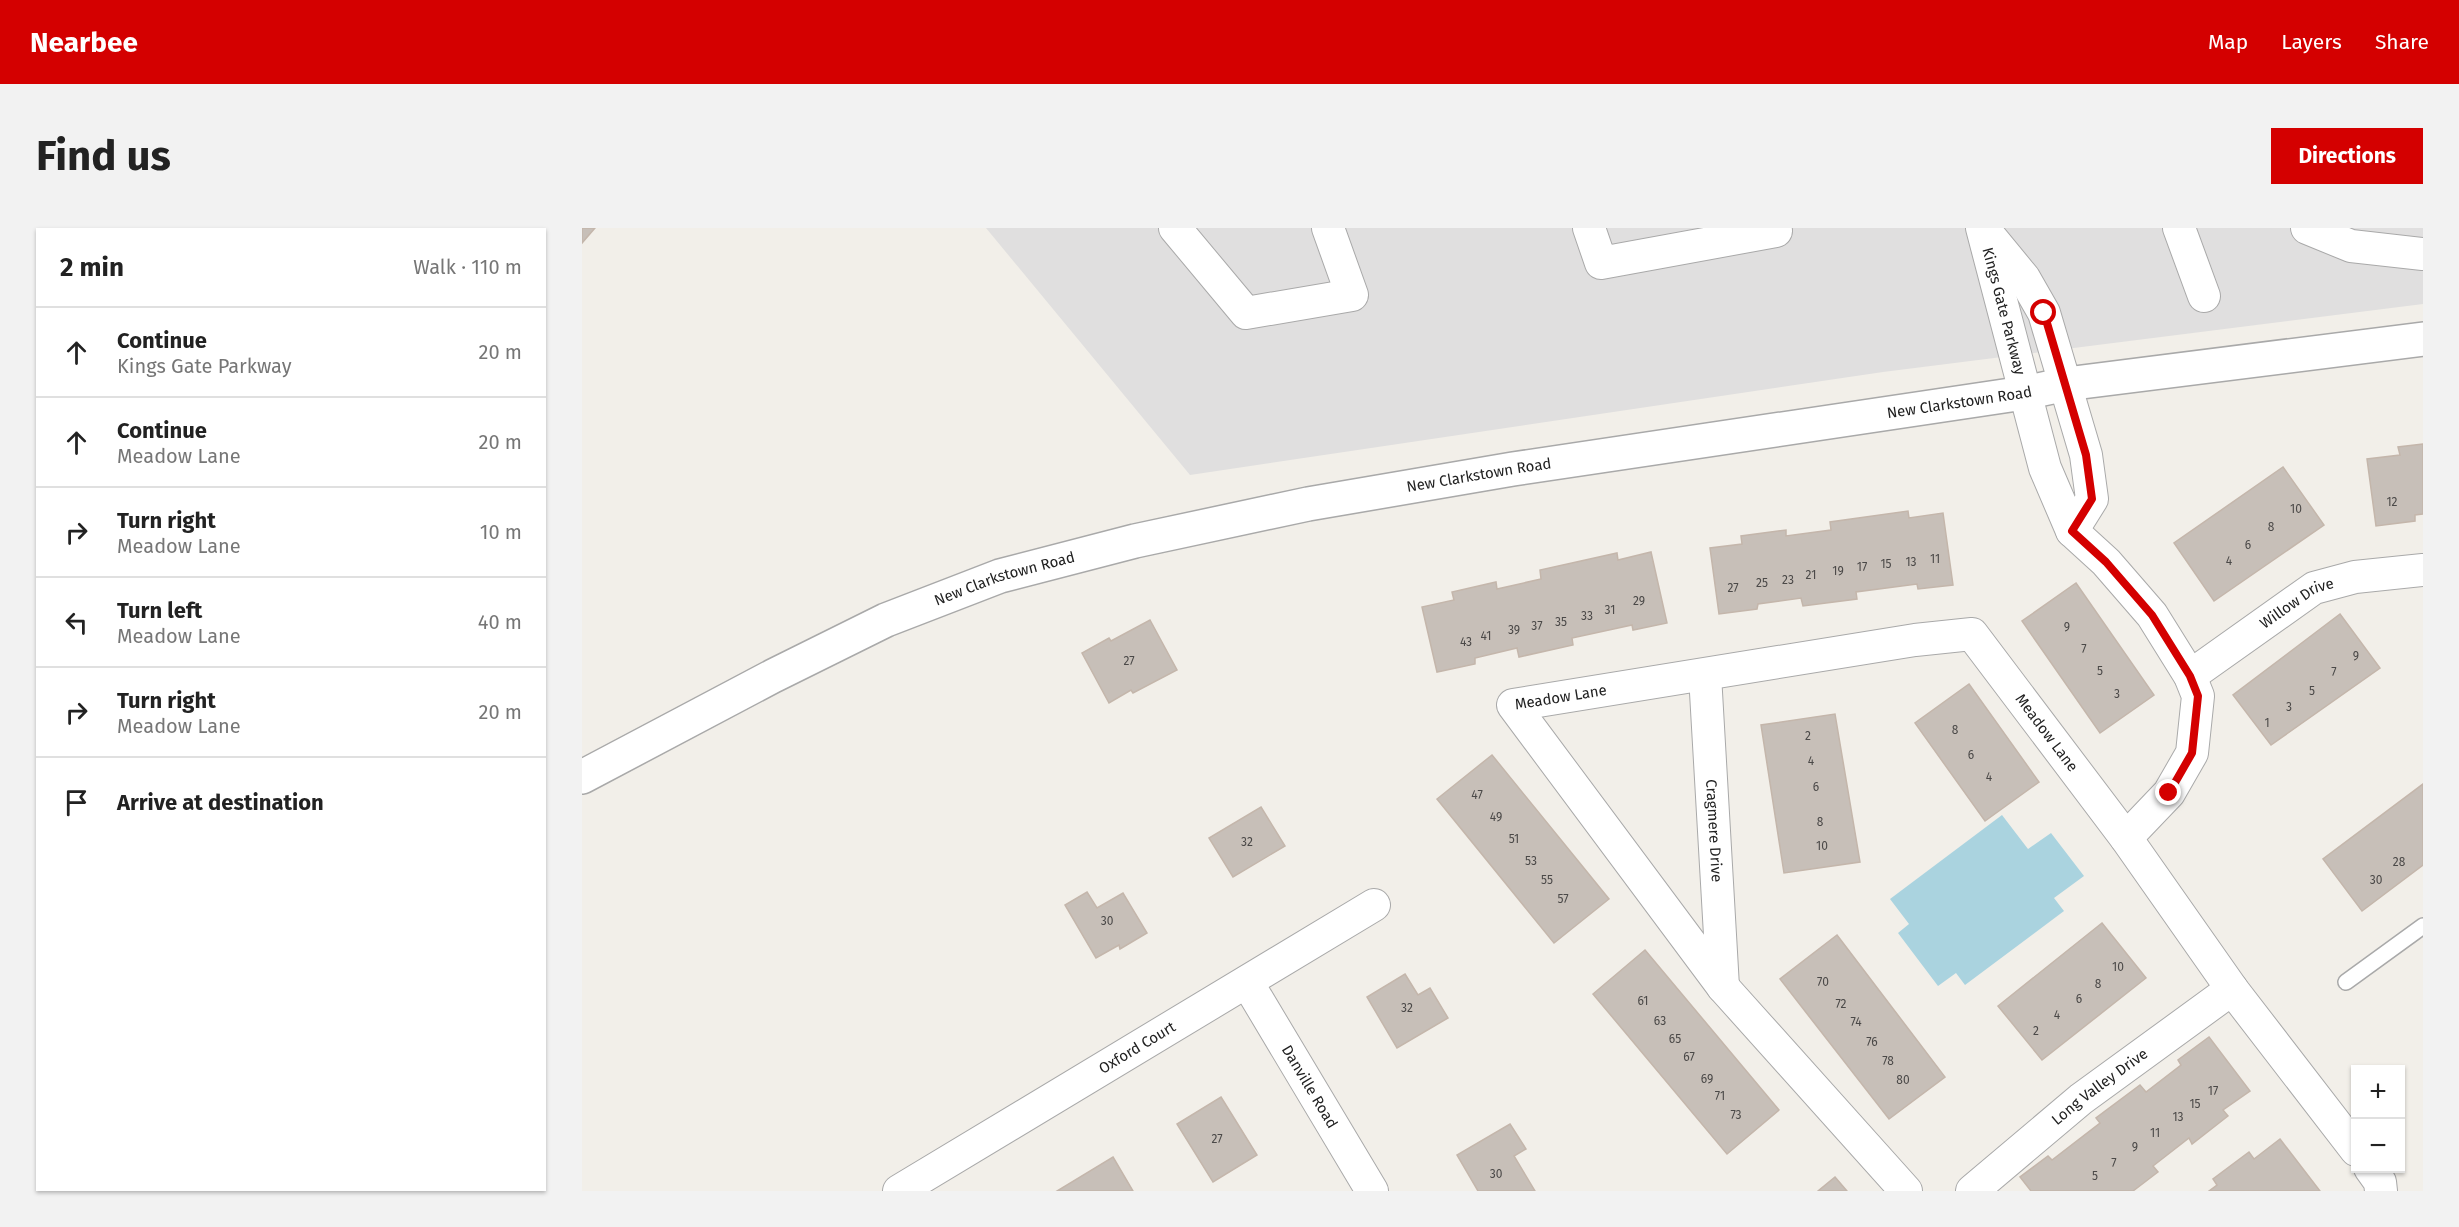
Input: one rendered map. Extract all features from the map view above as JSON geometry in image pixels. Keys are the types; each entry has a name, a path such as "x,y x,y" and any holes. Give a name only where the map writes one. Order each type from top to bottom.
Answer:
{"street":[{"path":"1179,229 1246,313 1352,295 1328,228"},
{"path":"1589,228 1601,263 1776,231 1774,228"},
{"name":"Kings Gate Parkway","path":"1982,228 2024,278 2044,313 2066,384"},
{"name":"Kings Gate Parkway","path":"1982,228 2024,393"},
{"path":"2179,228 2204,296"},
{"path":"2307,228 2351,246 2423,254"},
{"name":"New Clarkstown Road","path":"582,777 773,676 886,620 1000,576 1135,541 1308,504 1536,465 2024,393 2066,384 2423,339"},
{"path":"2066,384 2086,455 2092,499 2072,531"},
{"path":"2024,393 2044,468 2072,531 2106,562 2152,615 2190,676 2198,696 2192,753 2169,793 2126,838"},
{"name":"Willow Drive","path":"2190,676 2314,588 2355,577 2423,570"},
{"name":"Meadow Lane","path":"1906,1191 1723,987 1513,705 1915,640 1972,634 2126,838 2232,989 2351,1145"},
{"name":"Cragmere Drive","path":"1705,675 1723,987"},
{"name":"Oxford Court","path":"899,1191 1374,905"},
{"name":"Danville Road","path":"1247,982 1372,1191"},
{"name":"Long Valley Drive","path":"1972,1191 2081,1099 2232,989"},
{"path":"2374,1173 2380,1182 2381,1191"}],"lane":[{"path":"2346,982 2423,927"}],"shaded area":[{"path":"986,228 2423,228 2423,304 1883,372 1190,475"}],"water":[{"path":"2002,815 2028,849 2051,833 2084,876 2054,898 2064,911 1965,985 1956,973 1938,986 1898,933 1909,924 1890,899"}],"building":[{"path":"582,228 595,228 582,243"},
{"path":"2423,444 2423,514 2415,515 2415,521 2376,526 2367,459 2400,455 2398,447"},
{"path":"2283,467 2324,525 2214,601 2174,543"},
{"path":"1908,511 1909,518 1943,513 1953,585 1918,589 1917,584 1856,592 1857,599 1803,606 1801,598 1758,604 1757,609 1719,614 1710,548 1742,544 1741,536 1786,530 1786,536 1831,530 1830,522"},
{"path":"1651,552 1667,623 1633,630 1632,625 1572,638 1573,645 1519,657 1517,648 1475,658 1475,664 1437,672 1422,607 1454,600 1452,592 1496,582 1497,589 1541,579 1540,570 1617,553 1618,560"},
{"path":"2076,583 2154,695 2100,733 2022,621"},
{"path":"2340,614 2380,668 2271,745 2233,695"},
{"path":"1150,620 1177,670 1133,693 1131,690 1109,703 1082,653 1109,638 1111,641"},
{"path":"1969,684 2039,782 1985,821 1915,723"},
{"path":"1835,714 1860,862 1784,873 1761,725"},
{"path":"1492,755 1609,899 1554,943 1437,799"},
{"path":"2423,784 2423,865 2362,911 2323,859"},
{"path":"1261,807 1285,846 1233,877 1209,838"},
{"path":"1087,892 1097,908 1123,893 1147,933 1120,949 1119,945 1096,958 1065,905"},
{"path":"2102,923 2146,978 2042,1060 1998,1006"},
{"path":"1837,935 1945,1077 1889,1119 1780,979"},
{"path":"1645,950 1779,1110 1727,1154 1593,994"},
{"path":"1405,974 1418,995 1430,988 1448,1018 1397,1048 1367,997"},
{"path":"2209,1037 2250,1091 2223,1110 2228,1116 2192,1144 2189,1138 2153,1166 2158,1172 2133,1191 2031,1191 2020,1177 2048,1156 2052,1160 2100,1123 2096,1118 2140,1085 2146,1092 2181,1065 2178,1060"},
{"path":"1221,1097 1257,1155 1213,1182 1177,1124"},
{"path":"1510,1124 1526,1149 1514,1156 1535,1191 1478,1191 1457,1155"},
{"path":"2280,1139 2320,1191 2209,1191 2217,1185 2213,1179 2249,1152 2254,1159"},
{"path":"1113,1157 1133,1191 1057,1191"},
{"path":"1835,1177 1847,1191 1818,1191"}],"route":[{"path":"2044,313 2086,455 2092,499 2072,531 2106,562 2152,615 2190,676 2198,696 2192,753 2169,793"}]}
